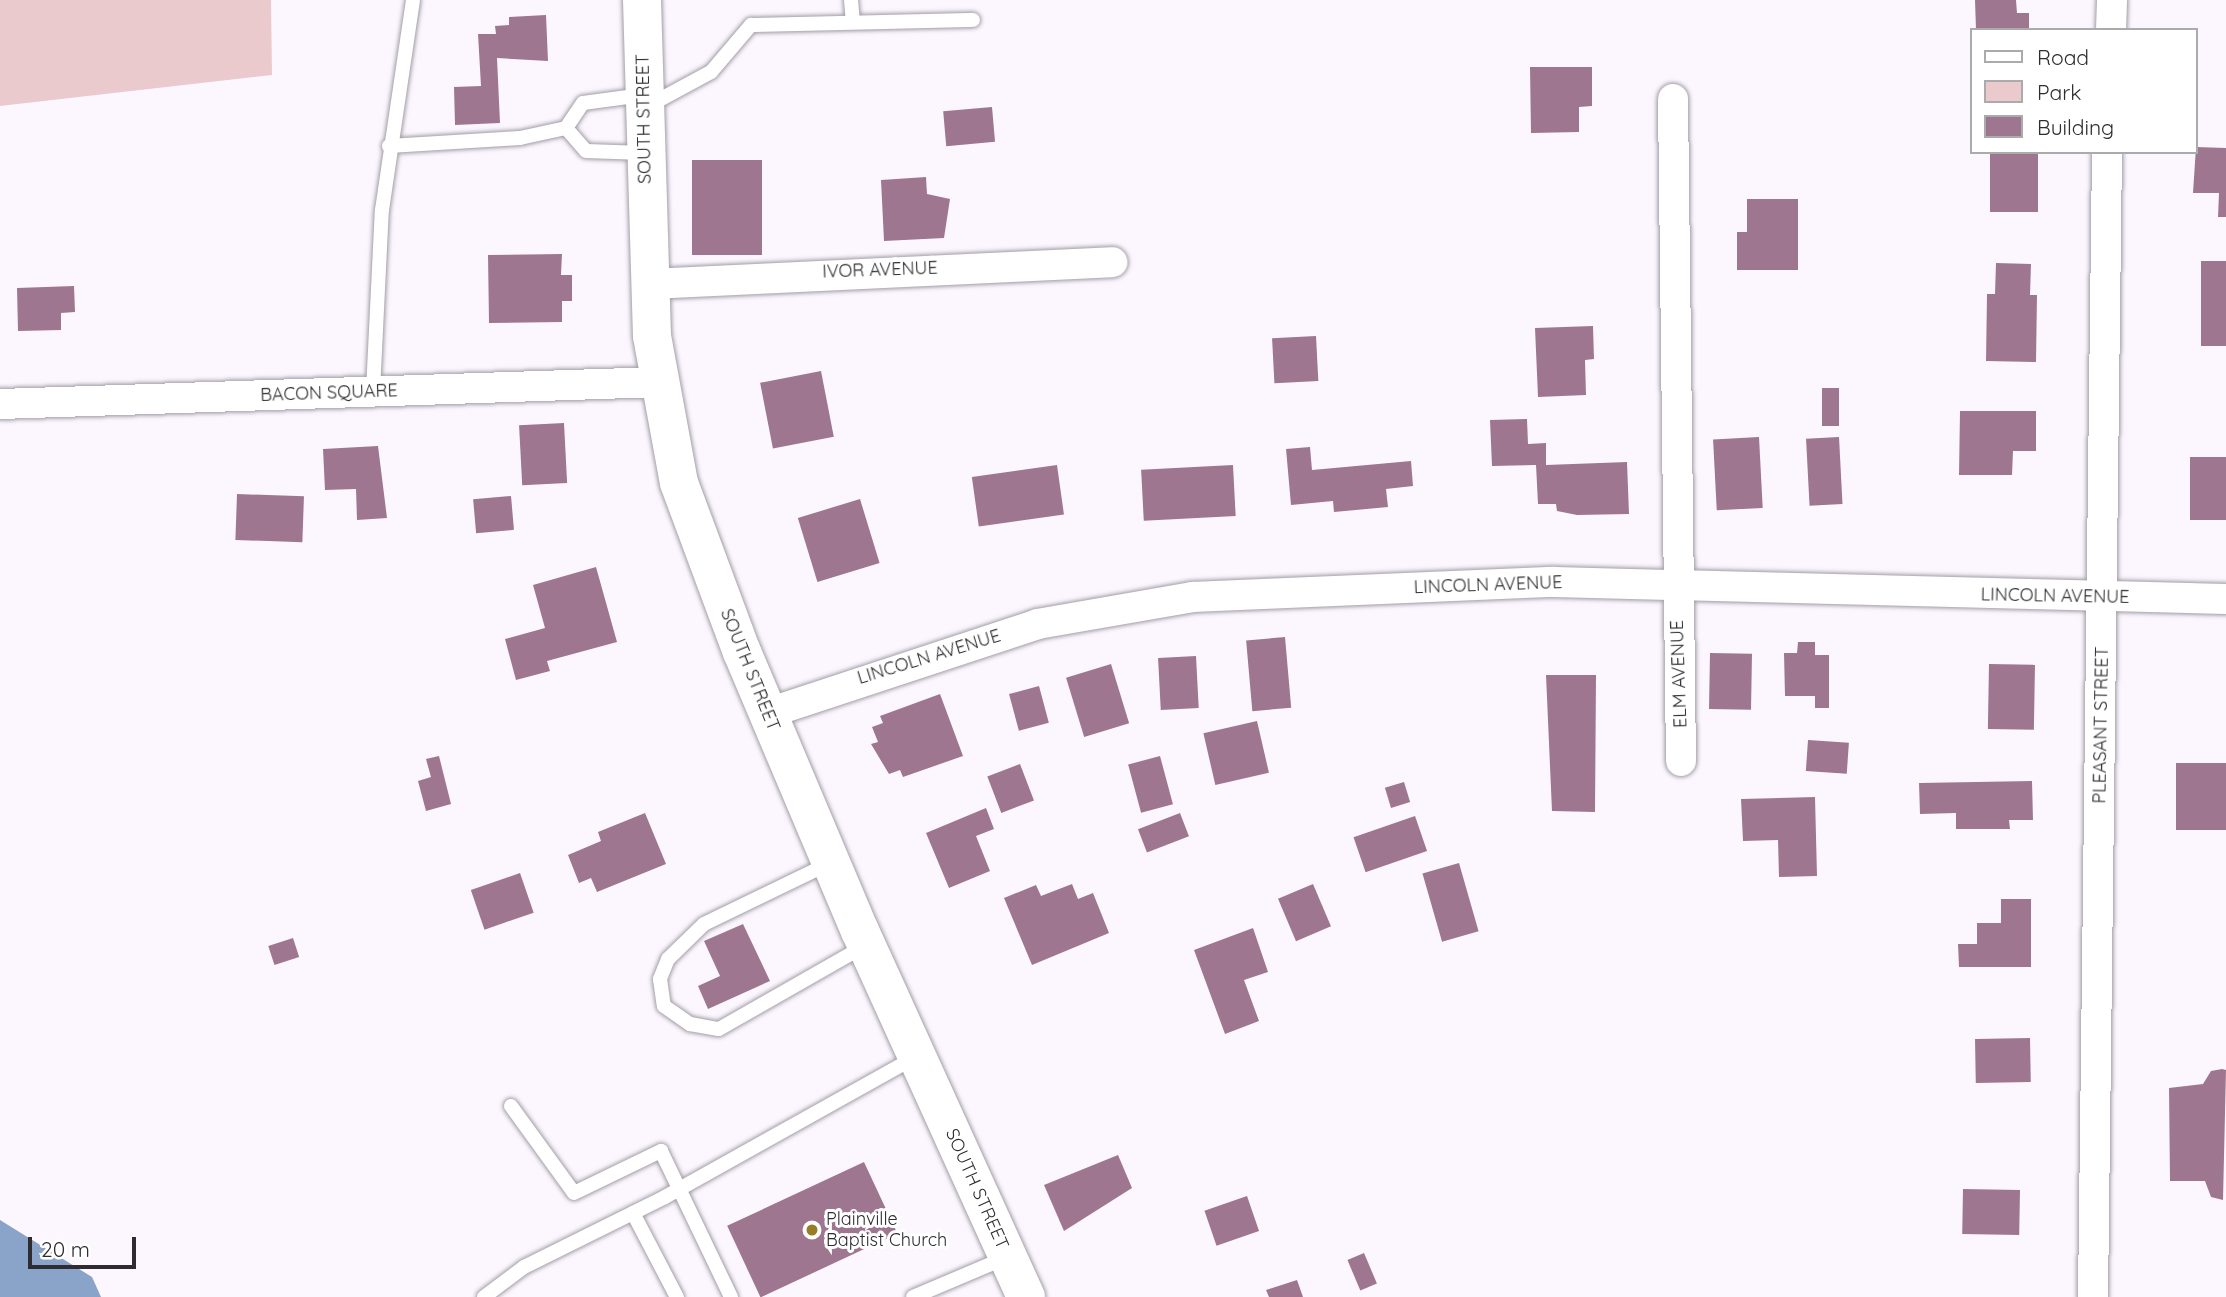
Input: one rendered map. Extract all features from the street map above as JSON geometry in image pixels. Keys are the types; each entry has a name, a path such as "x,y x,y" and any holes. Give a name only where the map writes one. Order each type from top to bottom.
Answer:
{"main road":[{"name":"SOUTH STREET","path":"642,0 649,284 658,382 679,483 768,713 831,863 1026,1297"}],"street":[{"path":"2111,28 2112,0"},
{"name":"ELM AVENUE","path":"1673,99 1676,587 1681,761"},
{"name":"PLEASANT STREET","path":"2092,1297 2107,154"},
{"name":"IVOR AVENUE","path":"649,284 1112,262"},
{"name":"BACON SQUARE","path":"0,404 658,382"},
{"name":"LINCOLN AVENUE","path":"768,713 1038,624 1141,603 1554,582 2226,599"}],"lane":[{"path":"373,391 389,146 413,0"},
{"path":"851,0 853,22"},
{"path":"389,146 520,138 566,128 583,103 644,102 711,72 751,25 973,20"},
{"path":"566,128 586,151 644,152"},
{"path":"831,863 704,924 668,959 660,979 664,1006 690,1024 719,1029 867,945"},
{"path":"484,1297 524,1267 680,1188 918,1056"},
{"path":"511,1106 574,1193 655,1150 680,1188 731,1297"},
{"path":"633,1213 677,1297"},
{"path":"913,1297 1008,1257"}],"green space":[{"path":"0,0 271,0 272,75 0,106"}],"water":[{"path":"0,1220 92,1277 101,1297 0,1297"}],"building":[{"path":"1975,0 2016,0 2017,13 2029,13 2029,28 1976,28"},
{"path":"546,15 548,61 497,58 500,123 455,125 454,87 481,86 478,34 496,34 495,26 509,25 509,17"},
{"path":"1530,67 1592,67 1592,106 1579,107 1579,132 1531,133"},
{"path":"992,107 995,142 946,146 943,111"},
{"path":"2198,147 2226,148 2226,217 2218,217 2219,193 2193,193"},
{"path":"1990,154 2038,154 2038,212 1990,212"},
{"path":"692,160 762,160 762,255 692,255"},
{"path":"926,177 927,194 950,199 944,238 884,241 881,180"},
{"path":"1747,199 1798,199 1798,270 1737,270 1737,232 1747,232"},
{"path":"562,254 561,275 572,275 572,301 562,301 562,322 489,323 488,255"},
{"path":"2201,261 2226,261 2226,346 2201,346"},
{"path":"1996,263 2031,264 2030,295 2037,295 2036,362 1986,361 1987,294 1995,294"},
{"path":"74,286 75,312 61,313 61,330 18,331 17,288"},
{"path":"1593,326 1594,359 1585,360 1586,395 1538,397 1535,328"},
{"path":"1316,336 1318,381 1274,383 1272,338"},
{"path":"821,371 834,437 773,449 760,383"},
{"path":"1822,388 1839,388 1839,426 1822,426"},
{"path":"1960,411 2036,411 2036,451 2013,451 2012,475 1959,475"},
{"path":"1527,419 1528,444 1546,443 1546,465 1627,462 1629,514 1577,515 1557,511 1556,504 1538,504 1536,465 1492,466 1490,420"},
{"path":"564,423 567,483 522,485 519,425"},
{"path":"1759,437 1763,508 1717,510 1713,439"},
{"path":"1839,437 1843,504 1810,506 1806,439"},
{"path":"378,446 387,518 357,520 356,489 325,490 323,449"},
{"path":"1310,447 1312,470 1411,461 1413,486 1386,489 1388,507 1334,512 1333,501 1291,505 1286,449"},
{"path":"2190,457 2226,457 2226,520 2190,520"},
{"path":"1057,465 1064,515 979,526 972,477"},
{"path":"1233,465 1236,516 1144,521 1141,470"},
{"path":"237,494 304,496 302,542 235,540"},
{"path":"511,496 514,530 476,533 473,499"},
{"path":"860,499 880,563 817,582 798,518"},
{"path":"596,567 617,642 547,661 550,671 516,680 505,639 545,628 533,585"},
{"path":"1285,637 1291,708 1252,711 1246,640"},
{"path":"1798,642 1815,642 1815,655 1829,655 1829,708 1815,708 1815,696 1785,696 1784,653 1797,653"},
{"path":"1710,653 1752,654 1751,710 1709,709"},
{"path":"1196,656 1199,708 1161,710 1158,658"},
{"path":"1111,664 1129,723 1084,737 1066,678"},
{"path":"1989,664 2035,665 2034,730 1988,729"},
{"path":"1546,675 1596,675 1595,812 1552,811"},
{"path":"1039,686 1049,723 1019,731 1009,694"},
{"path":"940,694 963,756 903,777 900,770 889,774 871,744 878,742 872,727 883,723 880,716"},
{"path":"1257,721 1269,773 1215,785 1203,733"},
{"path":"1808,740 1849,743 1847,774 1806,771"},
{"path":"439,756 451,804 426,811 418,781 431,777 426,759"},
{"path":"1160,756 1173,804 1141,813 1128,765"},
{"path":"2176,763 2226,763 2226,830 2176,830"},
{"path":"1020,764 1034,800 1001,813 987,777"},
{"path":"2032,781 2033,820 2009,820 2010,829 1956,829 1956,813 1920,814 1919,783"},
{"path":"1404,782 1410,802 1391,808 1385,788"},
{"path":"1815,797 1817,876 1779,877 1778,840 1743,841 1741,799"},
{"path":"986,808 994,829 976,836 990,871 949,888 926,833"},
{"path":"645,813 666,864 597,892 591,878 579,883 568,855 601,841 598,832"},
{"path":"1180,813 1189,836 1147,852 1138,829"},
{"path":"1415,816 1427,851 1366,872 1354,837"},
{"path":"1459,863 1479,931 1442,942 1422,873"},
{"path":"520,873 534,913 485,930 471,890"},
{"path":"1072,884 1078,899 1093,893 1109,933 1032,965 1004,898 1036,885 1041,896"},
{"path":"1313,884 1331,926 1296,941 1278,899"},
{"path":"2001,899 2031,899 2031,967 1959,967 1958,944 1977,944 1977,923 2001,923"},
{"path":"743,924 770,981 708,1009 698,986 720,976 704,941"},
{"path":"1253,928 1268,972 1244,980 1259,1021 1225,1034 1194,950"},
{"path":"293,938 299,957 274,965 268,946"},
{"path":"2030,1038 2031,1082 1976,1083 1975,1039"},
{"path":"2226,1070 2223,1200 2211,1197 2205,1181 2170,1181 2169,1088 2203,1084 2211,1071"},
{"path":"1118,1155 1132,1188 1064,1231 1044,1185"},
{"name":"Plainville Baptist Church","path":"864,1162 897,1234 760,1297 727,1226"},
{"path":"1963,1189 2020,1190 2019,1235 1962,1234"},
{"path":"1247,1196 1259,1231 1216,1246 1204,1211"},
{"path":"1364,1253 1377,1283 1360,1290 1347,1260"},
{"path":"1297,1280 1303,1297 1269,1297 1266,1290"}],"place":[{"name":"Plainville Baptist Church","path":"812,1230"}]}
